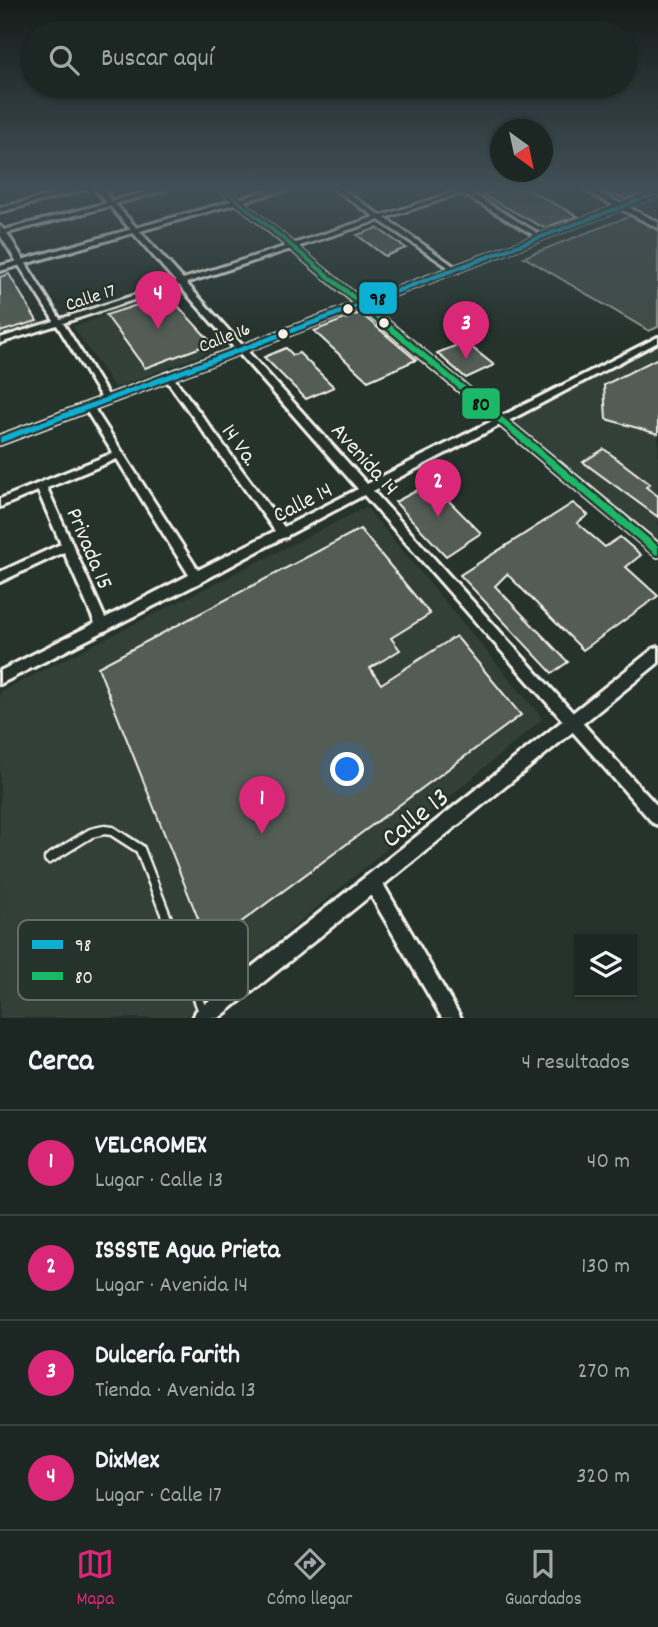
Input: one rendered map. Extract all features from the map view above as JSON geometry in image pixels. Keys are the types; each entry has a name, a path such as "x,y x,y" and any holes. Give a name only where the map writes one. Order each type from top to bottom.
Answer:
{"street":[{"path":"5,237 107,400"},
{"path":"0,269 115,237"},
{"name":"Avenida 14","path":"140,237 658,818"},
{"path":"279,237 658,551"},
{"name":"Calle 17","path":"0,341 323,237"},
{"path":"406,237 456,270"},
{"name":"Calle 16","path":"0,440 541,237"},
{"name":"Calle 14","path":"0,678 658,339"},
{"name":"14 Va.","path":"168,376 283,534"},
{"path":"89,407 197,578"},
{"path":"0,503 119,454"},
{"name":"Privada 15","path":"41,486 102,626"},
{"path":"0,577 67,546"},
{"name":"Calle 13","path":"248,982 658,654"},
{"path":"373,883 452,1018"},
{"name":"Calle 13","path":"204,1017 225,1000"}],"lane":[{"path":"50,859 91,833 112,831 140,849 167,920"},
{"path":"198,1000 204,1017"}],"shaded area":[{"path":"577,237 658,237 658,327 649,331 524,257"},
{"path":"168,295 217,349 115,388 73,327"},
{"path":"658,339 658,551 500,420"},
{"path":"366,507 543,719 248,965 248,920 18,920 18,1000 206,1000 184,1018 0,1018 0,692"}],"building":[{"path":"359,237 389,237 406,248 385,256"},
{"path":"9,274 37,321 0,332 0,277"},
{"path":"168,295 212,343 145,368 106,315"},
{"path":"360,313 416,360 368,381 314,331"},
{"path":"465,342 494,365 466,378 437,353"},
{"path":"286,348 293,355 299,353 334,387 306,399 264,357"},
{"path":"658,358 658,434 606,419 604,385"},
{"path":"604,449 650,484 646,487 658,496 658,517 583,462"},
{"path":"431,483 481,533 446,556 395,502"},
{"path":"573,503 588,515 577,523 605,547 620,537 641,555 626,567 658,596 583,650 507,574 495,586 568,662 552,673 460,575"},
{"path":"360,529 430,614 391,638 400,650 370,668 381,684 456,636 521,715 244,920 199,920 98,667"}],"transit line":[{"name":"80","path":"280,237 658,551"},
{"name":"98","path":"0,440 542,237"}],"place":[{"name":"DixMex","path":"158,329"},
{"name":"Dulcería Farith","path":"466,359"},
{"name":"ISSSTE Agua Prieta","path":"438,517"},
{"name":"VELCROMEX","path":"262,834"}]}
